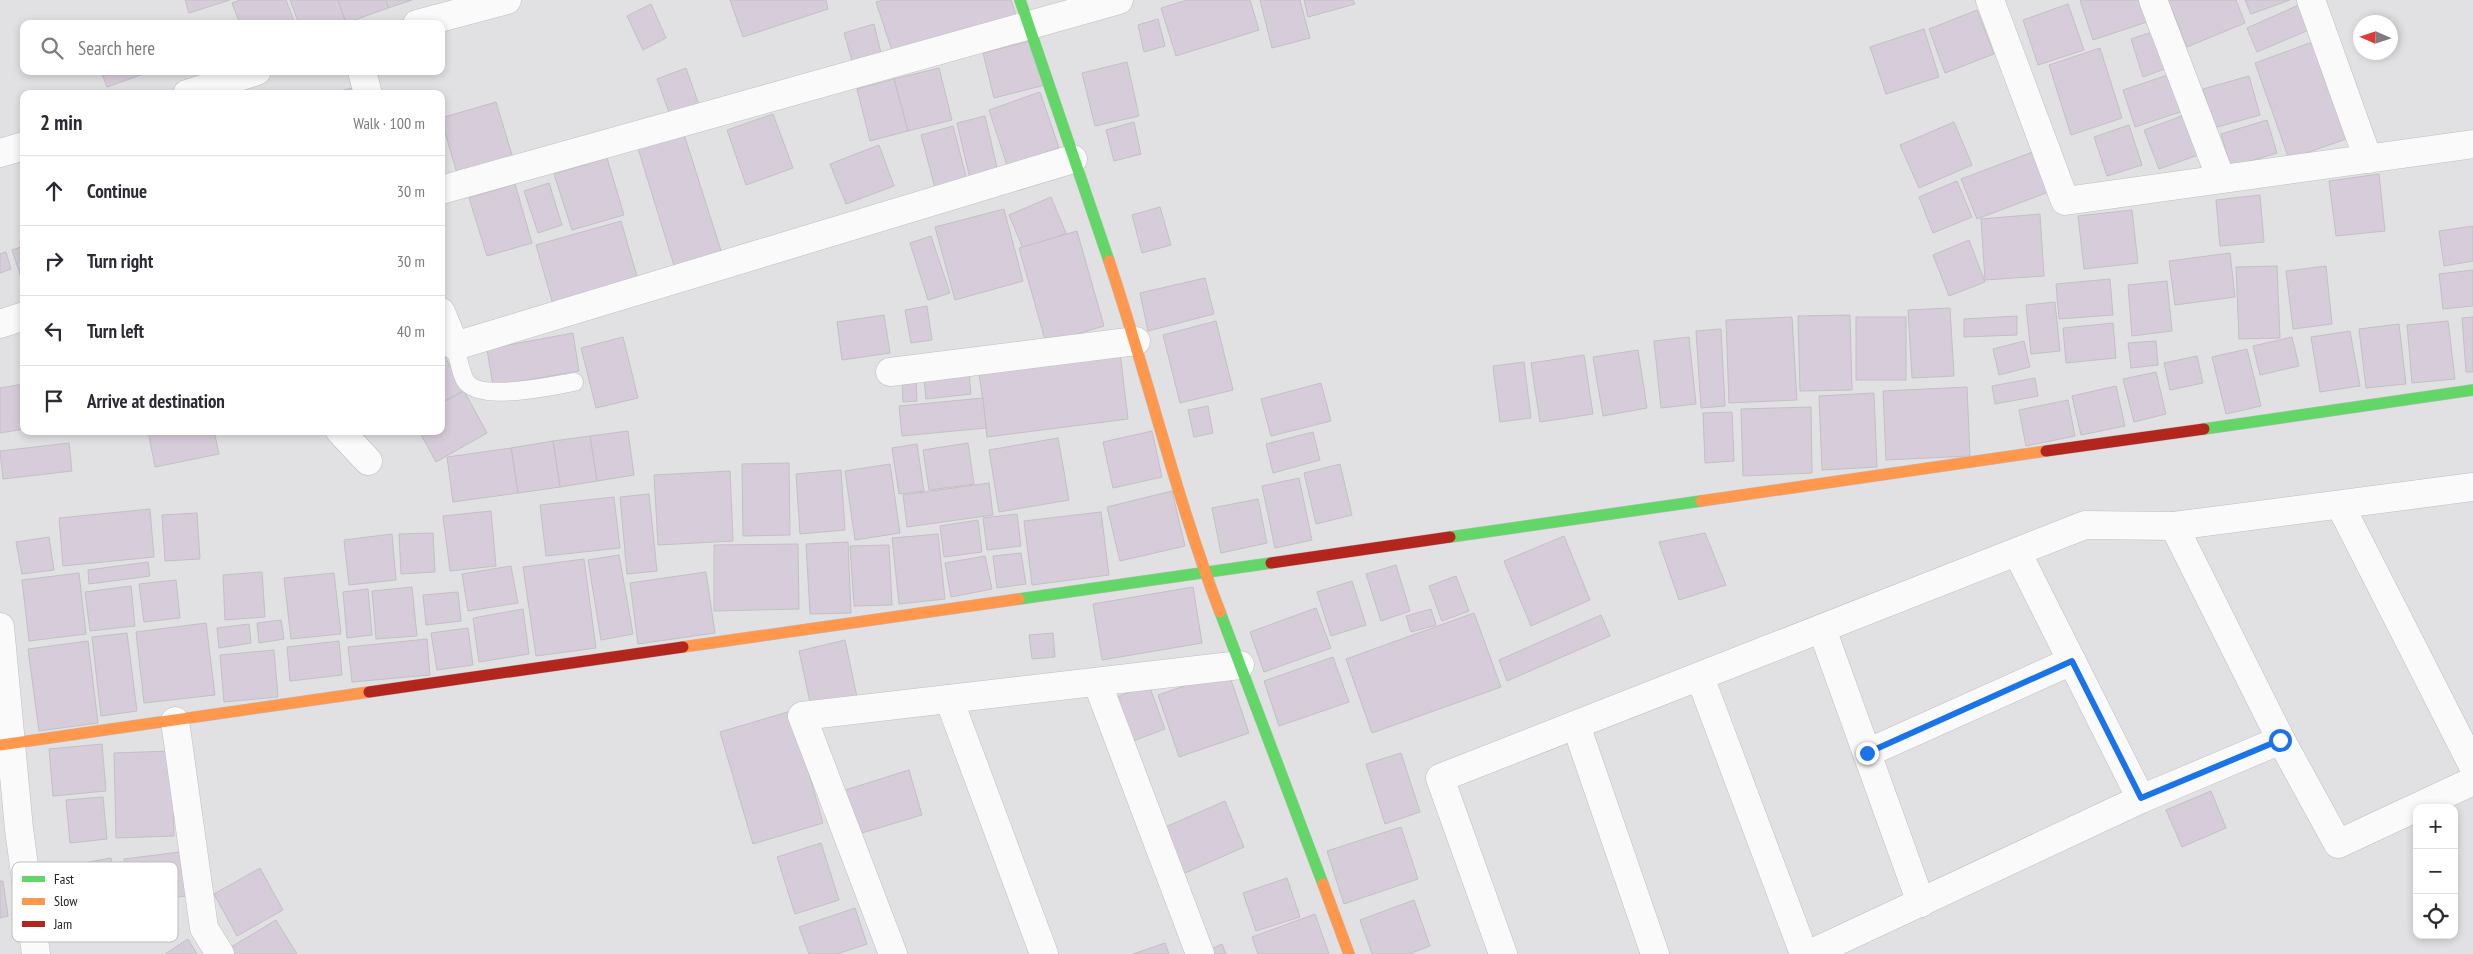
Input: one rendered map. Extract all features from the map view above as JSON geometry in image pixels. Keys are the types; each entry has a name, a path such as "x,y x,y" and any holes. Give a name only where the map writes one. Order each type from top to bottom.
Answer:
{"street":[{"path":"432,20 507,0"},
{"path":"1020,0 1136,341 1204,571 1349,954"},
{"path":"445,189 1119,0"},
{"path":"1990,0 2065,200 2473,144"},
{"path":"2153,0 2221,179"},
{"path":"2311,0 2368,158"},
{"path":"199,90 245,75"},
{"path":"363,75 367,90"},
{"path":"0,153 20,147"},
{"path":"445,321 456,346 1073,159"},
{"path":"0,324 20,317"},
{"path":"890,372 1136,341"},
{"path":"6,744 2473,390"},
{"path":"344,435 368,461"},
{"path":"1504,954 1440,778 2085,525 2174,526 2473,488"},
{"path":"2340,505 2473,766"},
{"path":"2174,526 2280,740 2338,844 2473,781"},
{"path":"2017,552 2141,798"},
{"path":"0,627 10,830 17,862"},
{"path":"1822,628 1921,903"},
{"path":"1867,753 2072,661"},
{"path":"893,954 802,716 1240,665"},
{"path":"1700,677 1804,954"},
{"path":"1098,682 1200,954"},
{"path":"949,698 1044,954"},
{"path":"174,721 204,928 220,954"},
{"path":"1576,725 1655,954"},
{"path":"1810,954 2141,798 2280,740"}],"lane":[{"path":"456,346 465,381 475,389 506,392 574,382"}],"building":[{"path":"185,0 230,0 189,13"},
{"path":"240,0 286,0 294,20 238,20 232,3"},
{"path":"290,0 338,0 345,20 298,20"},
{"path":"338,0 386,0 388,8 354,20 345,20"},
{"path":"386,0 412,0 388,8"},
{"path":"730,0 826,0 828,9 743,37"},
{"path":"883,0 1011,0 1016,15 893,54 876,2"},
{"path":"1187,0 1250,0 1259,30 1176,56 1161,8"},
{"path":"1260,0 1300,0 1310,38 1272,48"},
{"path":"1304,0 1353,0 1355,4 1308,17"},
{"path":"2080,0 2146,0 2153,20 2093,40"},
{"path":"2168,0 2236,0 2245,23 2187,47"},
{"path":"2245,0 2290,0 2251,14"},
{"path":"651,4 666,38 643,50 627,16"},
{"path":"2068,4 2084,50 2038,65 2023,20"},
{"path":"2301,4 2311,29 2257,52 2247,28"},
{"path":"1977,10 1994,54 1945,73 1929,29"},
{"path":"1158,19 1165,46 1144,52 1138,25"},
{"path":"874,24 881,53 852,61 844,33"},
{"path":"1924,29 1939,77 1886,94 1870,47"},
{"path":"2158,30 2170,67 2143,77 2131,39"},
{"path":"1034,40 1045,85 994,98 983,53"},
{"path":"2315,41 2349,138 2289,159 2255,63"},
{"path":"2100,48 2122,118 2071,135 2049,65"},
{"path":"1127,62 1139,116 1095,126 1082,73"},
{"path":"686,68 699,105 670,115 657,79"},
{"path":"939,68 952,120 908,131 894,79"},
{"path":"2174,73 2186,110 2135,127 2123,90"},
{"path":"102,75 141,75 107,87"},
{"path":"2249,76 2260,115 2214,128 2203,89"},
{"path":"894,79 908,131 870,141 857,89"},
{"path":"362,86 363,90 344,90"},
{"path":"1040,92 1059,148 1007,165 989,110"},
{"path":"496,102 516,168 460,184 445,132 445,117"},
{"path":"773,114 793,168 746,185 727,130"},
{"path":"2187,114 2201,154 2159,169 2144,130"},
{"path":"985,116 999,176 971,183 957,123"},
{"path":"2267,120 2277,153 2231,167 2221,134"},
{"path":"1134,122 1141,154 1114,161 1106,130"},
{"path":"1954,122 1972,165 1919,188 1900,145"},
{"path":"2129,125 2142,165 2107,176 2094,137"},
{"path":"953,126 967,180 935,188 921,135"},
{"path":"683,131 723,257 676,272 637,145"},
{"path":"879,145 894,186 846,204 830,164"},
{"path":"2038,150 2054,190 1977,219 1961,179"},
{"path":"607,158 624,215 572,230 554,174"},
{"path":"2379,174 2385,231 2336,236 2329,181"},
{"path":"1957,181 1972,217 1933,233 1919,197"},
{"path":"549,183 562,225 538,233 524,191"},
{"path":"515,184 532,243 487,256 469,198"},
{"path":"2260,195 2264,242 2220,246 2216,200"},
{"path":"1051,197 1066,233 1024,251 1009,215"},
{"path":"1160,207 1171,245 1142,253 1132,215"},
{"path":"1004,209 1023,281 955,300 935,227"},
{"path":"2132,210 2138,263 2084,269 2078,216"},
{"path":"2040,214 2044,276 1985,280 1981,219"},
{"path":"621,221 639,283 554,308 536,245"},
{"path":"2473,226 2473,261 2444,266 2439,231"},
{"path":"1077,231 1104,326 1046,343 1019,248"},
{"path":"931,236 950,293 928,300 910,243"},
{"path":"1969,240 1985,282 1949,296 1933,255"},
{"path":"20,247 20,274 12,250"},
{"path":"6,252 11,269 0,273 0,254"},
{"path":"2230,253 2235,297 2175,305 2169,261"},
{"path":"2277,266 2280,338 2239,339 2236,267"},
{"path":"2326,266 2332,324 2293,329 2286,271"},
{"path":"2473,270 2473,306 2443,309 2439,274"},
{"path":"1205,278 1214,314 1148,331 1140,293"},
{"path":"2110,279 2113,315 2059,319 2056,284"},
{"path":"2167,281 2172,331 2132,336 2128,285"},
{"path":"2055,302 2060,351 2031,354 2026,305"},
{"path":"927,306 932,340 911,343 905,310"},
{"path":"1950,308 1954,376 1912,378 1908,310"},
{"path":"884,315 890,353 842,360 837,322"},
{"path":"1850,315 1852,390 1800,391 1798,316"},
{"path":"2017,316 2017,335 1964,337 1964,319"},
{"path":"1792,317 1797,400 1729,403 1726,320"},
{"path":"1856,317 1906,317 1906,380 1856,380"},
{"path":"2473,317 2473,372 2466,372 2462,318"},
{"path":"1216,321 1233,390 1180,403 1163,335"},
{"path":"2448,321 2455,379 2412,383 2407,325"},
{"path":"2113,323 2116,358 2066,363 2063,328"},
{"path":"2399,324 2406,384 2366,388 2359,329"},
{"path":"1721,329 1725,406 1701,408 1696,331"},
{"path":"2350,331 2360,386 2320,392 2311,337"},
{"path":"573,333 579,371 493,386 487,349"},
{"path":"623,337 638,398 596,408 581,348"},
{"path":"1689,337 1696,404 1661,408 1654,341"},
{"path":"2292,337 2299,366 2260,375 2253,346"},
{"path":"2024,341 2030,367 1999,375 1993,349"},
{"path":"2156,341 2158,365 2131,368 2128,343"},
{"path":"2247,349 2261,406 2226,414 2212,357"},
{"path":"1638,350 1647,408 1603,416 1593,357"},
{"path":"1120,353 1128,419 987,437 979,371"},
{"path":"1584,355 1593,414 1540,422 1531,363"},
{"path":"2197,356 2203,383 2170,390 2164,363"},
{"path":"445,357 464,391 445,401"},
{"path":"1524,362 1531,418 1500,422 1493,366"},
{"path":"2156,372 2166,414 2134,422 2123,379"},
{"path":"969,373 971,394 926,399 924,378"},
{"path":"2035,378 2038,396 1995,404 1992,386"},
{"path":"916,380 917,401 903,402 902,381"},
{"path":"1321,383 1331,421 1271,436 1261,399"},
{"path":"20,385 20,430 0,433 0,388"},
{"path":"2116,386 2125,426 2081,435 2072,396"},
{"path":"1967,387 1970,456 1886,460 1883,391"},
{"path":"464,391 487,433 436,462 421,435 445,435 445,401"},
{"path":"1874,393 1877,467 1822,470 1819,396"},
{"path":"983,398 986,428 902,436 899,406"},
{"path":"2068,400 2075,436 2026,446 2019,410"},
{"path":"1208,406 1213,433 1194,437 1188,410"},
{"path":"1811,407 1812,473 1743,476 1741,409"},
{"path":"1732,412 1734,461 1705,463 1703,413"},
{"path":"628,431 634,475 597,481 590,436"},
{"path":"1152,431 1162,477 1113,488 1103,442"},
{"path":"1313,432 1320,460 1273,473 1266,444"},
{"path":"149,435 215,435 219,454 155,467"},
{"path":"590,436 597,481 560,487 553,441"},
{"path":"1058,438 1069,500 999,512 989,450"},
{"path":"553,441 560,487 518,493 511,448"},
{"path":"69,443 72,471 3,479 0,451"},
{"path":"968,443 974,484 929,490 923,450"},
{"path":"917,444 924,491 899,494 892,448"},
{"path":"511,448 518,493 453,502 447,457"},
{"path":"789,463 790,535 743,536 742,464"},
{"path":"890,464 900,533 855,540 845,471"},
{"path":"1340,464 1352,515 1316,524 1304,473"},
{"path":"841,470 845,530 800,534 796,474"},
{"path":"730,471 733,541 658,545 654,475"},
{"path":"1299,478 1312,540 1275,548 1262,486"},
{"path":"989,483 993,515 907,527 903,495"},
{"path":"1172,491 1185,546 1120,561 1107,507"},
{"path":"649,494 657,571 627,574 620,497"},
{"path":"614,497 620,548 546,556 540,505"},
{"path":"1258,499 1267,543 1221,553 1212,508"},
{"path":"150,509 154,557 63,566 59,518"},
{"path":"491,511 496,566 450,571 443,516"},
{"path":"1101,512 1109,575 1032,585 1024,521"},
{"path":"197,513 200,559 165,561 162,515"},
{"path":"1017,514 1021,546 987,550 983,518"},
{"path":"978,520 982,552 944,557 940,526"},
{"path":"433,533 435,572 401,574 399,534"},
{"path":"1705,533 1726,585 1679,600 1659,542"},
{"path":"392,534 396,580 349,585 344,540"},
{"path":"938,534 945,599 899,604 892,538"},
{"path":"1564,536 1590,600 1531,626 1504,561"},
{"path":"49,537 54,570 22,574 16,542"},
{"path":"848,542 851,613 810,614 806,544"},
{"path":"798,544 799,609 714,611 714,545"},
{"path":"889,545 892,605 854,606 850,546"},
{"path":"1021,553 1026,584 997,588 993,556"},
{"path":"619,555 633,634 601,640 588,560"},
{"path":"985,556 992,589 951,597 945,563"},
{"path":"584,559 596,648 536,656 523,567"},
{"path":"148,562 150,576 89,584 88,570"},
{"path":"1396,565 1410,611 1381,621 1366,574"},
{"path":"511,566 518,603 468,611 462,574"},
{"path":"262,572 265,617 225,620 223,575"},
{"path":"706,572 715,633 638,644 630,583"},
{"path":"79,573 86,634 29,641 22,580"},
{"path":"334,573 341,634 291,639 284,578"},
{"path":"1456,576 1469,611 1442,621 1429,586"},
{"path":"176,580 180,618 144,622 139,584"},
{"path":"1352,581 1366,625 1331,636 1317,592"},
{"path":"131,586 135,626 90,631 85,592"},
{"path":"412,587 417,636 376,639 372,591"},
{"path":"1193,587 1202,643 1102,660 1093,604"},
{"path":"368,589 372,635 347,638 343,592"},
{"path":"458,592 461,621 426,625 423,595"},
{"path":"1316,608 1331,648 1264,672 1250,632"},
{"path":"523,609 529,654 479,662 473,618"},
{"path":"1431,609 1436,625 1411,632 1406,616"},
{"path":"1474,613 1501,687 1372,733 1346,659"},
{"path":"1601,615 1610,636 1507,681 1499,660"},
{"path":"281,620 284,639 259,643 257,623"},
{"path":"206,623 215,695 144,703 136,632"},
{"path":"249,624 251,643 219,648 217,628"},
{"path":"468,628 473,665 437,670 431,633"},
{"path":"127,633 137,711 101,716 92,637"},
{"path":"1053,633 1055,657 1032,659 1029,635"},
{"path":"427,639 430,675 352,682 348,647"},
{"path":"845,640 857,697 811,707 799,651"},
{"path":"88,641 98,723 39,731 28,649"},
{"path":"339,641 342,675 290,681 287,647"},
{"path":"274,650 278,697 224,702 220,655"},
{"path":"1333,657 1349,702 1279,726 1264,681"},
{"path":"1228,671 1249,733 1179,757 1158,695"},
{"path":"1149,685 1165,729 1125,744 1109,700"},
{"path":"791,711 823,823 753,844 720,732"},
{"path":"102,744 106,791 53,796 49,749"},
{"path":"172,751 174,836 116,838 114,753"},
{"path":"1401,753 1420,812 1385,824 1366,764"},
{"path":"909,770 922,815 855,835 842,791"},
{"path":"2211,791 2226,828 2182,847 2166,810"},
{"path":"103,797 107,839 70,843 66,800"},
{"path":"1225,801 1244,847 1183,874 1163,828"},
{"path":"1401,827 1418,879 1344,904 1327,851"},
{"path":"821,843 839,900 795,914 777,857"},
{"path":"180,852 186,896 178,897 178,862 124,862 124,859"},
{"path":"111,858 112,862 89,862"},
{"path":"260,868 283,910 237,936 214,894"},
{"path":"1287,878 1300,917 1256,931 1243,893"},
{"path":"0,881 3,881 8,916 0,918"},
{"path":"1414,900 1430,946 1409,954 1372,954 1360,920"},
{"path":"855,908 867,944 837,954 809,954 799,927"},
{"path":"1315,914 1329,954 1258,954 1252,937"},
{"path":"276,920 297,954 228,954 226,950"},
{"path":"188,939 197,954 165,954"},
{"path":"1165,943 1169,954 1133,954"},
{"path":"1222,944 1226,954 1206,954 1205,952"}],"traffic: fast":[{"path":"1020,0 1109,261"},
{"path":"2204,429 2473,390"},
{"path":"1450,537 1701,501"},
{"path":"1019,599 1271,563"},
{"path":"1220,612 1323,884"}],"traffic: slow":[{"path":"1109,261 1176,481 1220,612"},
{"path":"1701,501 2046,451"},
{"path":"683,647 1019,599"},
{"path":"0,745 369,692"},
{"path":"1323,884 1349,954"}],"traffic: jam":[{"path":"2046,451 2204,429"},
{"path":"1271,563 1450,537"},
{"path":"369,692 683,647"}],"route":[{"path":"1867,753 2072,661 2141,798 2280,740"}]}
